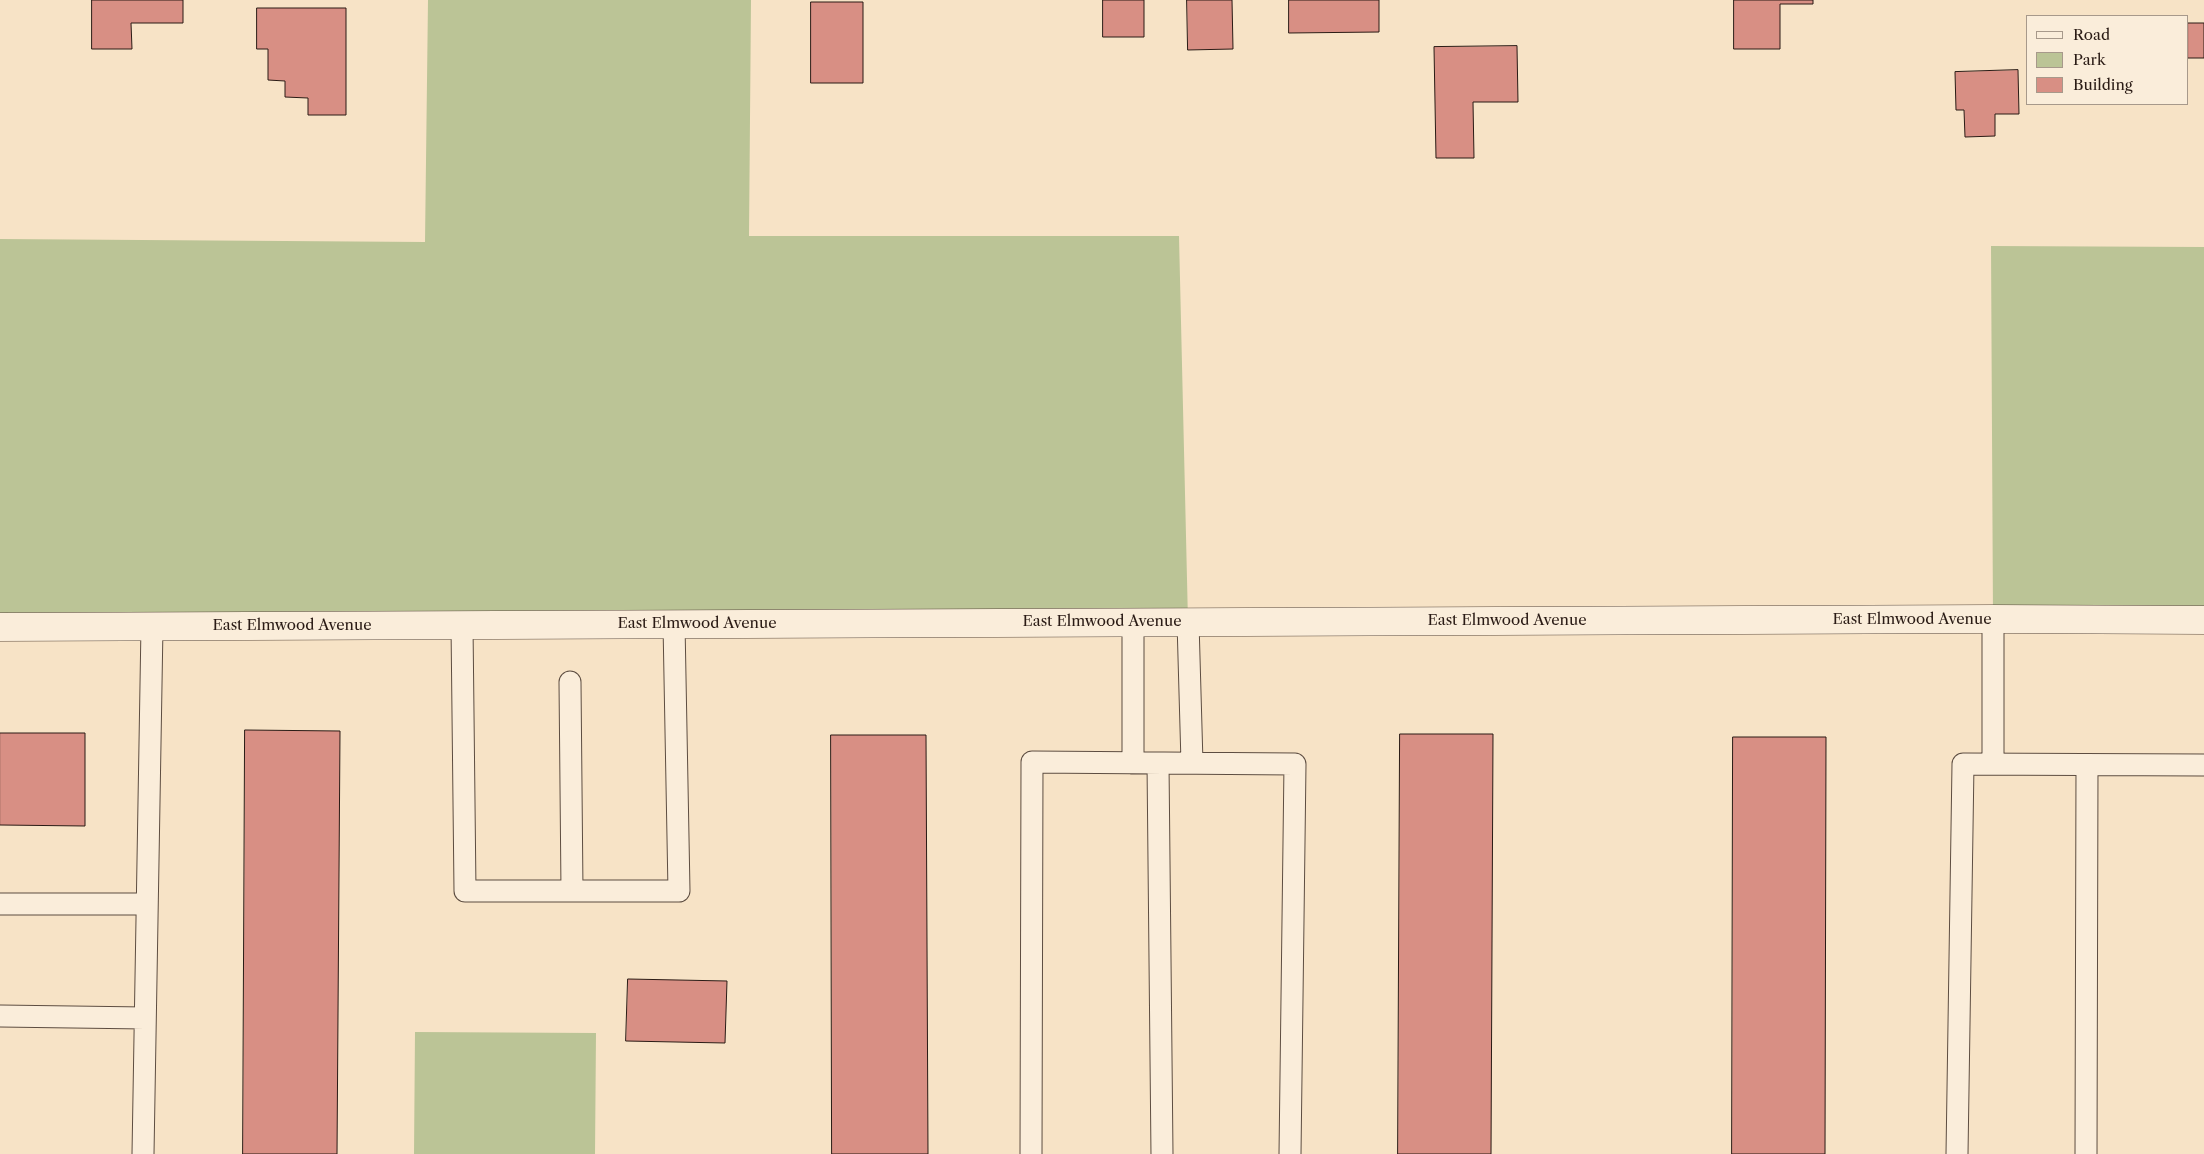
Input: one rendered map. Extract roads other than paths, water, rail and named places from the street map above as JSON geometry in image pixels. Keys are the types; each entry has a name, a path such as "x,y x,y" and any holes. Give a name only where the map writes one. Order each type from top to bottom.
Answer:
{"street":[{"name":"East Elmwood Avenue","path":"0,627 1994,619 2204,620"}],"lane":[{"path":"1993,764 1994,619"},
{"path":"1133,622 1133,763"},
{"path":"1188,622 1192,763"},
{"path":"462,625 465,891 679,891 674,624"},
{"path":"143,1154 152,626"},
{"path":"570,682 572,891"},
{"path":"1031,1154 1032,762 1295,764 1290,1154"},
{"path":"1158,763 1162,1154"},
{"path":"1957,1154 1963,764 2204,765"},
{"path":"2086,1154 2088,765"},
{"path":"0,904 147,904"},
{"path":"0,1016 145,1018"}]}
